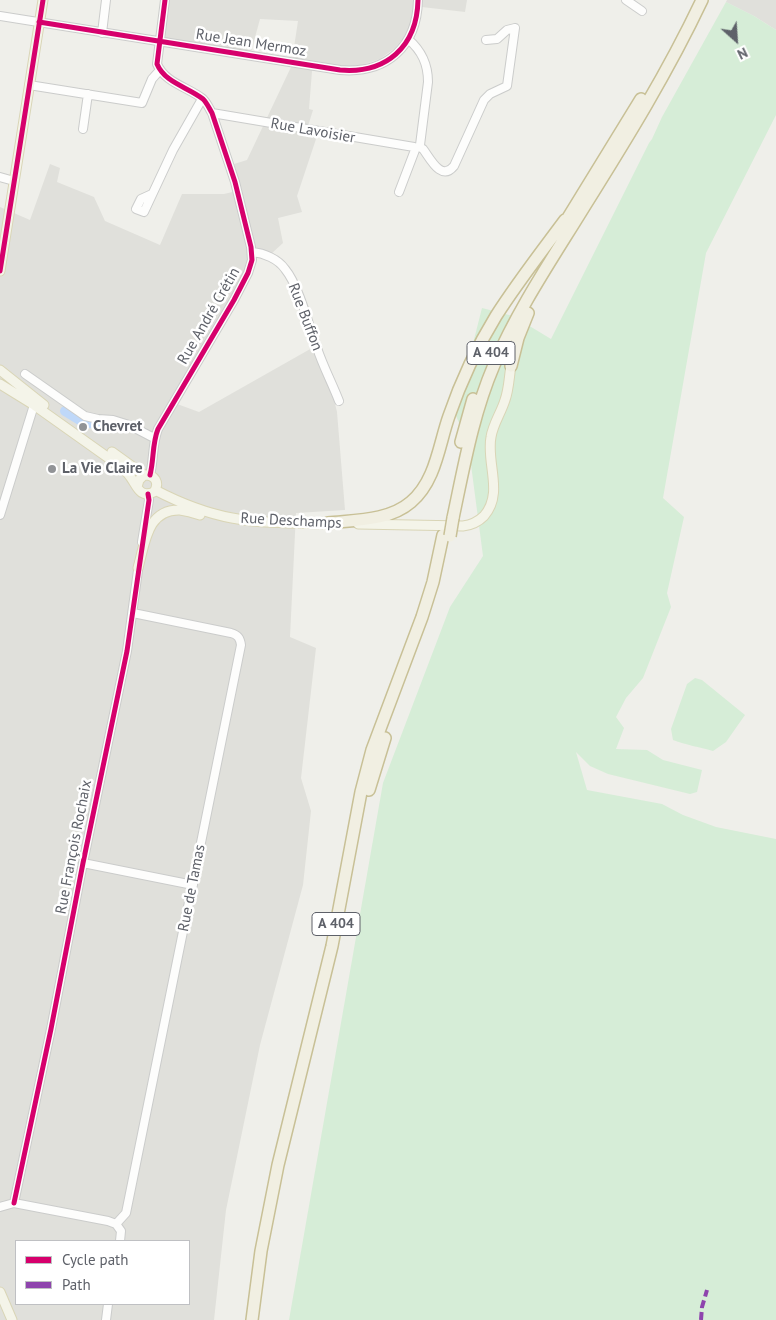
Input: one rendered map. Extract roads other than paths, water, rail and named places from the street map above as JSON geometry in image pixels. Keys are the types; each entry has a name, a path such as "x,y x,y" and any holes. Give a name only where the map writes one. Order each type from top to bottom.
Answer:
{"highway":[{"name":"A 404","path":"580,206 652,80 693,0"},
{"name":"A 404","path":"252,1320 261,1251 278,1165 332,946 361,792 375,743 422,617 433,582 450,518 466,422 487,363 505,324 656,89 702,0"},
{"path":"511,366 525,318 580,206"},
{"path":"328,523 391,514 406,506 419,494 431,474 459,388 482,339 512,293 580,206"},
{"name":"A 404","path":"260,1320 278,1198 292,1135 338,955 369,790 386,734 433,608 439,588 446,536"}],"main road":[{"path":"0,271 43,0"},
{"name":"Rue Deschamps","path":"152,492 195,508 241,519 273,522 432,526 463,526 473,524 482,518 493,498 494,487 490,455 491,438 508,392 511,366"},
{"path":"0,370 37,400 156,480 157,487 152,492 143,494 126,471 117,464 34,404 0,384"},
{"path":"137,487 138,480 147,475"},
{"path":"138,568 150,527 157,517 167,512 181,510 221,520 273,522"},
{"path":"0,1292 12,1320"},
{"path":"0,1307 6,1320"}],"street":[{"path":"102,32 106,0"},
{"path":"29,85 142,103 152,80 160,70 157,61 165,0"},
{"name":"Rue Jean Mermoz","path":"0,16 356,71 377,66 398,52 408,39 416,19 418,0"},
{"path":"626,0 642,11"},
{"path":"418,148 439,170 446,172 452,169 484,100 490,94 507,86 516,28 507,30 497,39 486,40"},
{"path":"399,192 418,148 427,91 428,72 423,56 419,49 408,39"},
{"name":"Rue André Crétin","path":"147,475 153,460 154,438 158,429 234,300 248,273 252,260 252,252 235,182 212,113 202,99 168,78 160,70"},
{"path":"83,129 88,94"},
{"path":"152,194 173,150 202,99"},
{"name":"Rue Lavoisier","path":"212,113 418,148"},
{"path":"0,177 14,181"},
{"name":"Rue Buffon","path":"252,252 271,258 287,270 296,288 317,350 339,401"},
{"path":"25,374 85,416 113,420 129,425 154,438"},
{"path":"0,515 34,404"},
{"name":"Rue François Rochaix","path":"14,1203 51,1030 127,651 138,568 149,500 152,492"},
{"name":"Rue de Tamas","path":"116,1224 126,1213 241,645 239,637 231,632 133,613"},
{"path":"83,863 193,885"},
{"path":"0,1207 14,1203 108,1221 116,1224 121,1231 120,1240"},
{"path":"106,1320 108,1305"}],"waterway":[{"path":"65,411 83,422 123,427"}],"place":[{"name":"Chevret","path":"83,427"},
{"name":"La Vie Claire","path":"52,469"}]}
